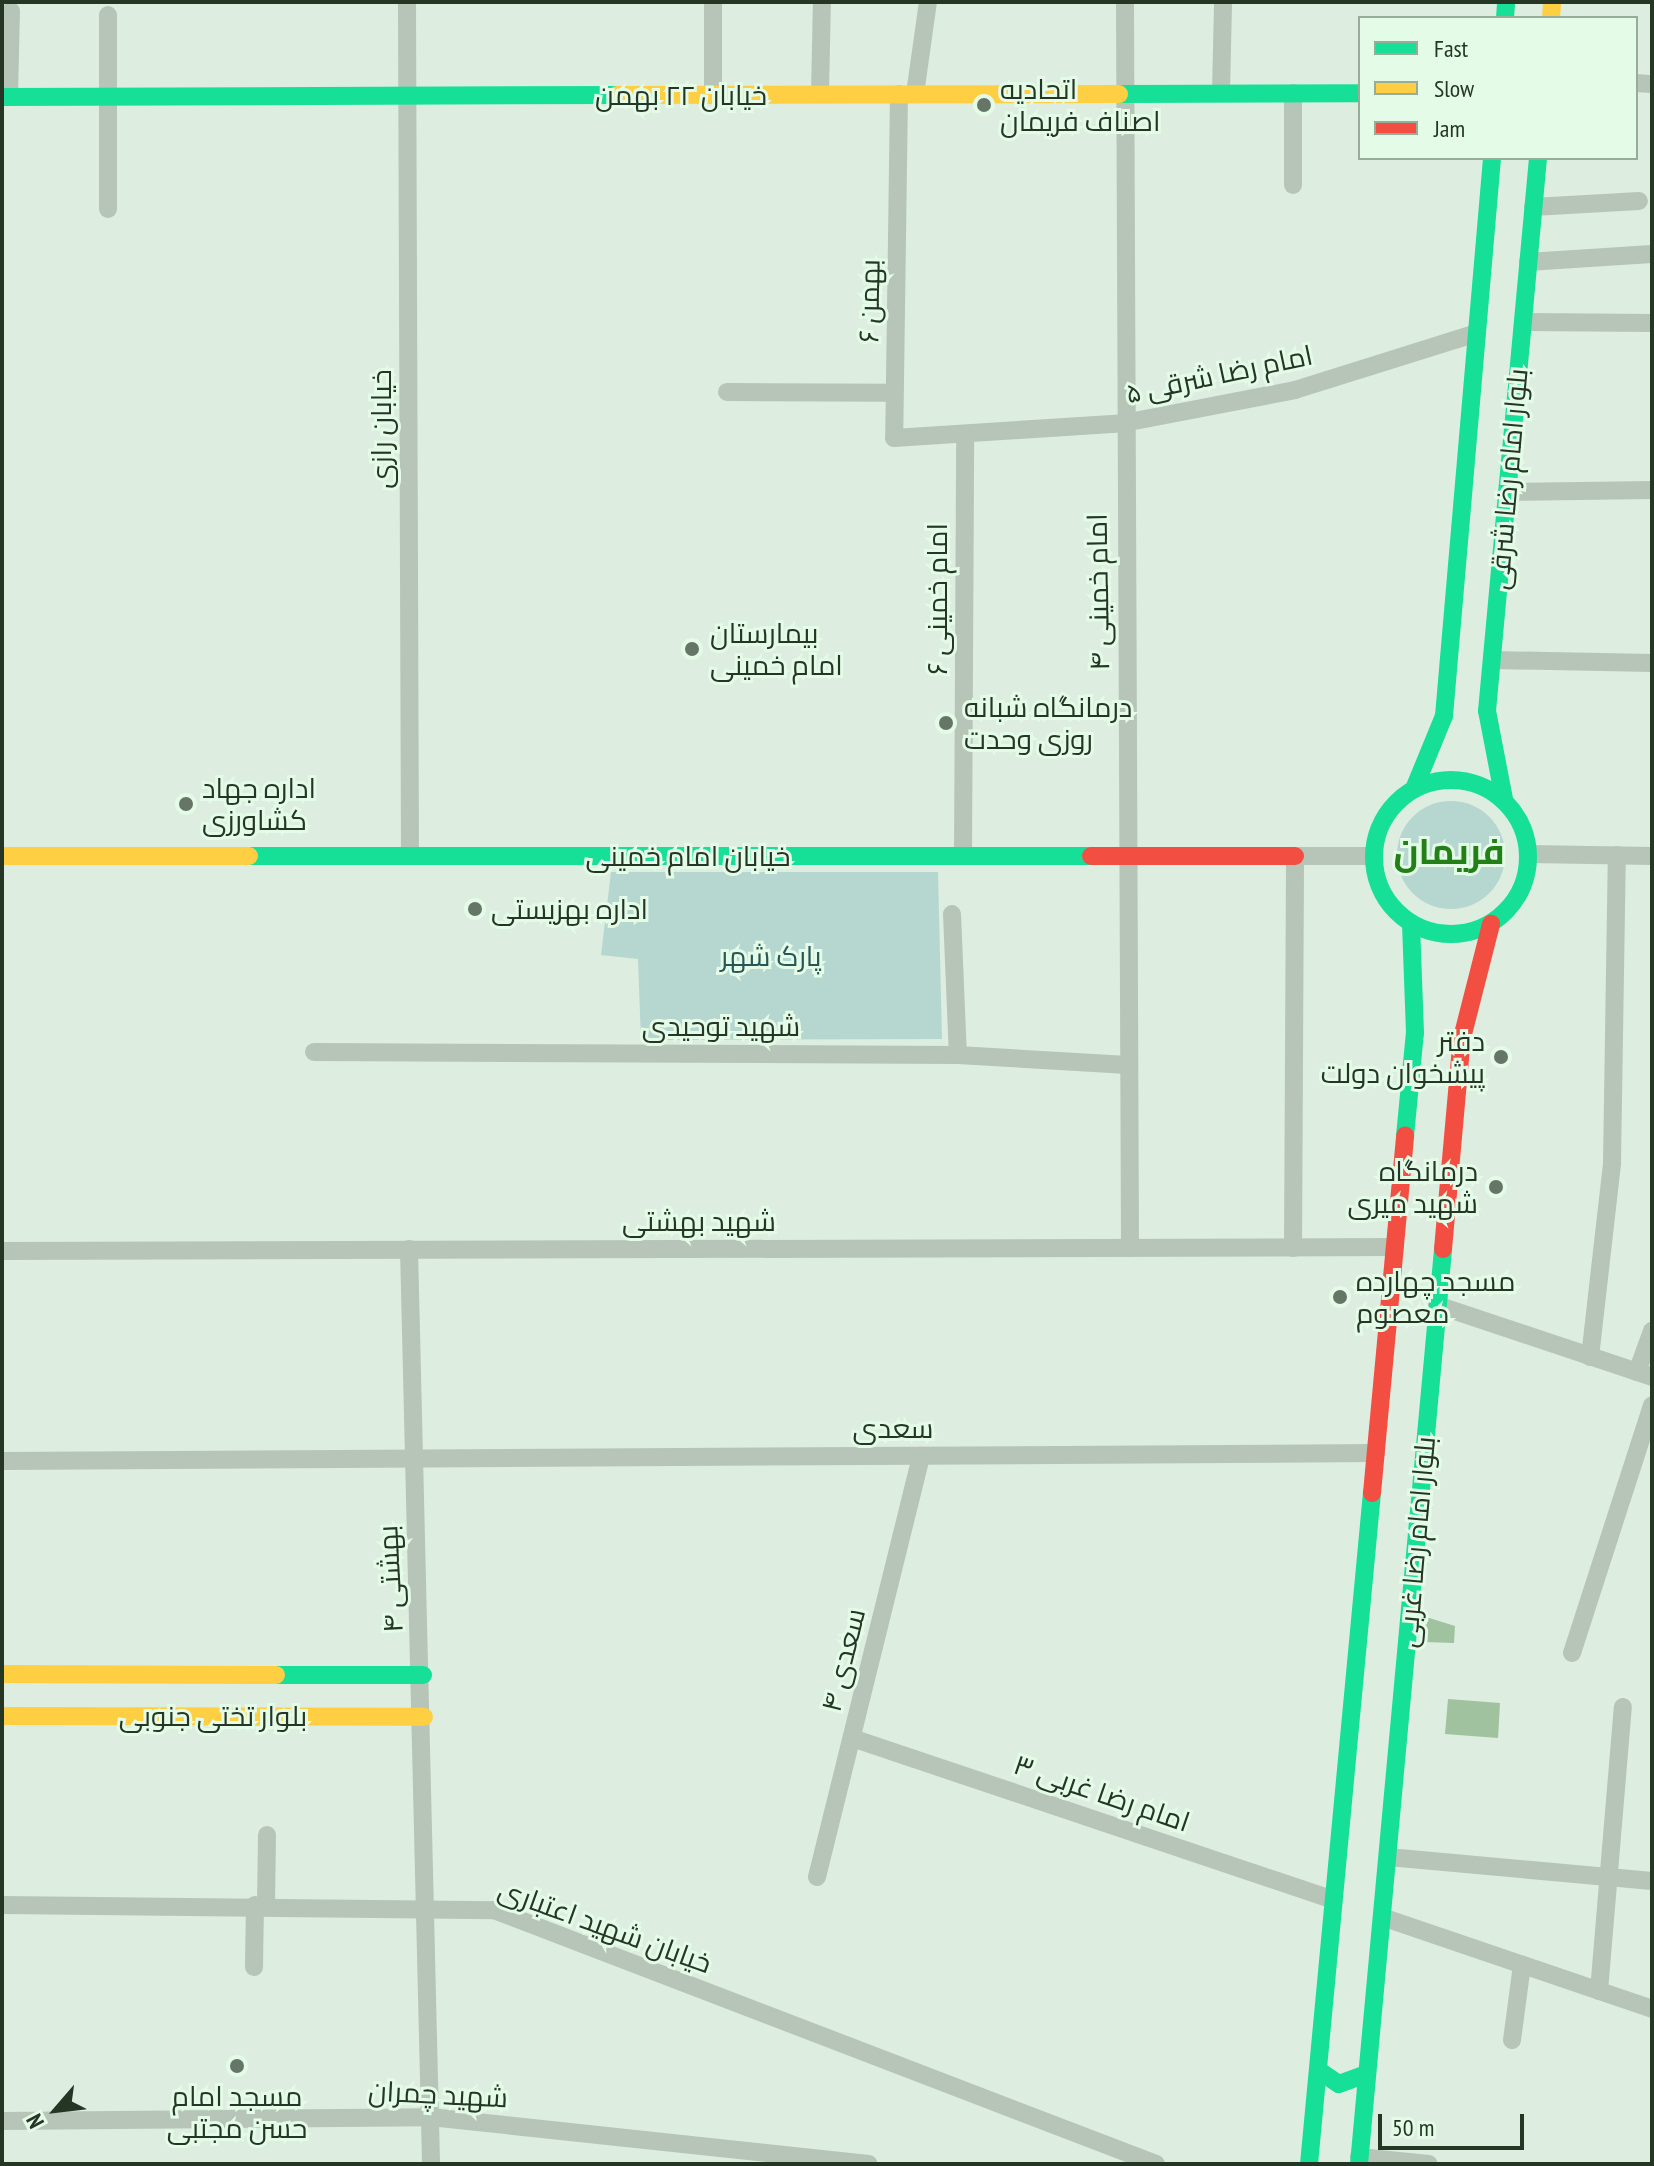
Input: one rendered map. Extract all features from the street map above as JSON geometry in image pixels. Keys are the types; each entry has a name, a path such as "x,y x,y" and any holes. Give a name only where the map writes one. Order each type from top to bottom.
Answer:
{"main road":[{"name":"خیابان ۲۲ بهمن","path":"5,97 1358,93"},
{"name":"بلوار امام رضا شرقی","path":"1414,789 1444,716 1492,160"},
{"name":"بلوار امام رضا شرقی","path":"1504,799 1487,711 1538,160"},
{"path":"1460,779 1504,799 1527,834 1529,854 1512,907 1491,924 1465,934 1411,923 1391,905 1374,856 1379,829 1414,789 1460,779"},
{"name":"خیابان امام خمینی","path":"2,856 1295,856"},
{"name":"بلوار امام رضا غربی","path":"1309,2164 1415,1033 1411,923"},
{"name":"بلوار امام رضا غربی","path":"1359,2160 1462,1038 1491,924"},
{"name":"بلوار تختی جنوبی","path":"2,1674 423,1675"},
{"name":"بلوار تختی جنوبی","path":"2,1716 424,1717"},
{"path":"1318,2070 1339,2084 1367,2074"}],"street":[{"name":"خیابان رازی","path":"407,2 410,856"},
{"path":"713,2 713,95"},
{"path":"820,94 822,2"},
{"name":"بهمن ۶","path":"928,2 907,94 894,438 965,438"},
{"name":"امام خمینی ۴","path":"1125,2 1120,93 1130,856 1130,1248"},
{"path":"1221,93 1223,2"},
{"path":"5,97 11,11"},
{"path":"108,15 108,209"},
{"path":"1293,93 1293,185"},
{"path":"1533,207 1639,201"},
{"path":"1528,262 1652,254"},
{"path":"1523,322 1652,323"},
{"name":"امام رضا شرقی ۵","path":"965,438 1124,423 1295,390 1477,333"},
{"path":"727,392 894,393"},
{"name":"امام خمینی ۶","path":"963,856 965,438"},
{"path":"1507,492 1652,490"},
{"path":"1492,660 1652,663"},
{"path":"1529,854 1652,856"},
{"path":"1590,1357 1612,1163 1617,855"},
{"path":"1293,1248 1295,856"},
{"name":"خیابان امام خمینی","path":"1295,856 1374,856"},
{"path":"952,914 958,1055"},
{"name":"شهید توحیدی","path":"314,1052 958,1055 1128,1065"},
{"name":"شهید بهشتی","path":"2,1251 1395,1247"},
{"name":"بهشتی ۴","path":"409,1249 411,1456 423,1675 431,2164"},
{"path":"1437,1305 1645,1375 1652,1331"},
{"path":"1572,1653 1652,1406"},
{"name":"سعدی","path":"2,1461 411,1456 1376,1453"},
{"name":"سعدی ۴","path":"817,1877 921,1456"},
{"path":"1599,1991 1612,1878 1623,1707"},
{"name":"امام رضا غربی ۳","path":"852,1738 1334,1900"},
{"path":"254,1967 267,1835"},
{"path":"1388,1857 1652,1881"},
{"name":"خیابان شهید اعتباری","path":"2,1905 427,1905 494,1910 1156,2164"},
{"path":"1382,1917 1652,2009"},
{"path":"1512,2040 1522,1965"},
{"name":"شهید چمران","path":"2,2121 430,2117 868,2164"},
{"path":"1359,2160 1429,2164"}],"green space":[{"path":"1451,801 1472,805 1489,817 1501,834 1505,855 1501,876 1489,893 1472,905 1451,909 1430,905 1413,893 1401,876 1397,855 1401,834 1413,817 1430,805"},
{"name":"پارک شهر","path":"611,872 938,872 942,1039 641,1040 638,959 601,955"}],"building":[{"path":"1426,1617 1455,1626 1454,1643 1424,1642"},
{"path":"1448,1699 1500,1703 1498,1738 1445,1734"}],"traffic: fast":[{"path":"1505,16 1506,2"},
{"path":"1119,94 1358,93"},
{"path":"2,97 617,95"},
{"path":"1414,789 1444,716 1492,160"},
{"path":"1504,799 1487,711 1538,160"},
{"path":"1451,780 1481,786 1506,802 1522,827 1528,857 1522,887 1506,912 1481,928 1451,934 1421,928 1396,912 1380,887 1374,857 1380,827 1396,802 1421,786 1451,780"},
{"path":"249,856 1091,856"},
{"path":"1405,1136 1415,1033 1411,923"},
{"path":"1359,2164 1443,1249"},
{"path":"1309,2164 1372,1493"},
{"path":"276,1675 423,1675"},
{"path":"1318,2070 1339,2084 1367,2074"}],"traffic: slow":[{"path":"1551,16 1552,2"},
{"path":"617,95 1119,94"},
{"path":"2,856 249,856"},
{"path":"2,1674 276,1675"},
{"path":"2,1716 424,1717"}],"traffic: jam":[{"path":"1091,856 1295,856"},
{"path":"1443,1249 1462,1038 1491,924"},
{"path":"1372,1493 1405,1136"}],"place":[{"name":"اتحادیه اصناف فریمان","path":"984,105"},
{"name":"بیمارستان امام خمینی","path":"692,649"},
{"name":"درمانگاه شبانه روزی وحدت","path":"946,723"},
{"name":"اداره جهاد کشاورزی","path":"186,804"},
{"name":"اداره بهزیستی","path":"475,909"},
{"name":"دفتر پیشخوان دولت","path":"1501,1057"},
{"name":"درمانگاه شهید میری","path":"1496,1187"},
{"name":"مسجد چهارده معصوم","path":"1340,1297"},
{"name":"مسجد امام حسن مجتبی","path":"237,2066"}],"district":[{"name":"فریمان","path":"1449,851"}]}
